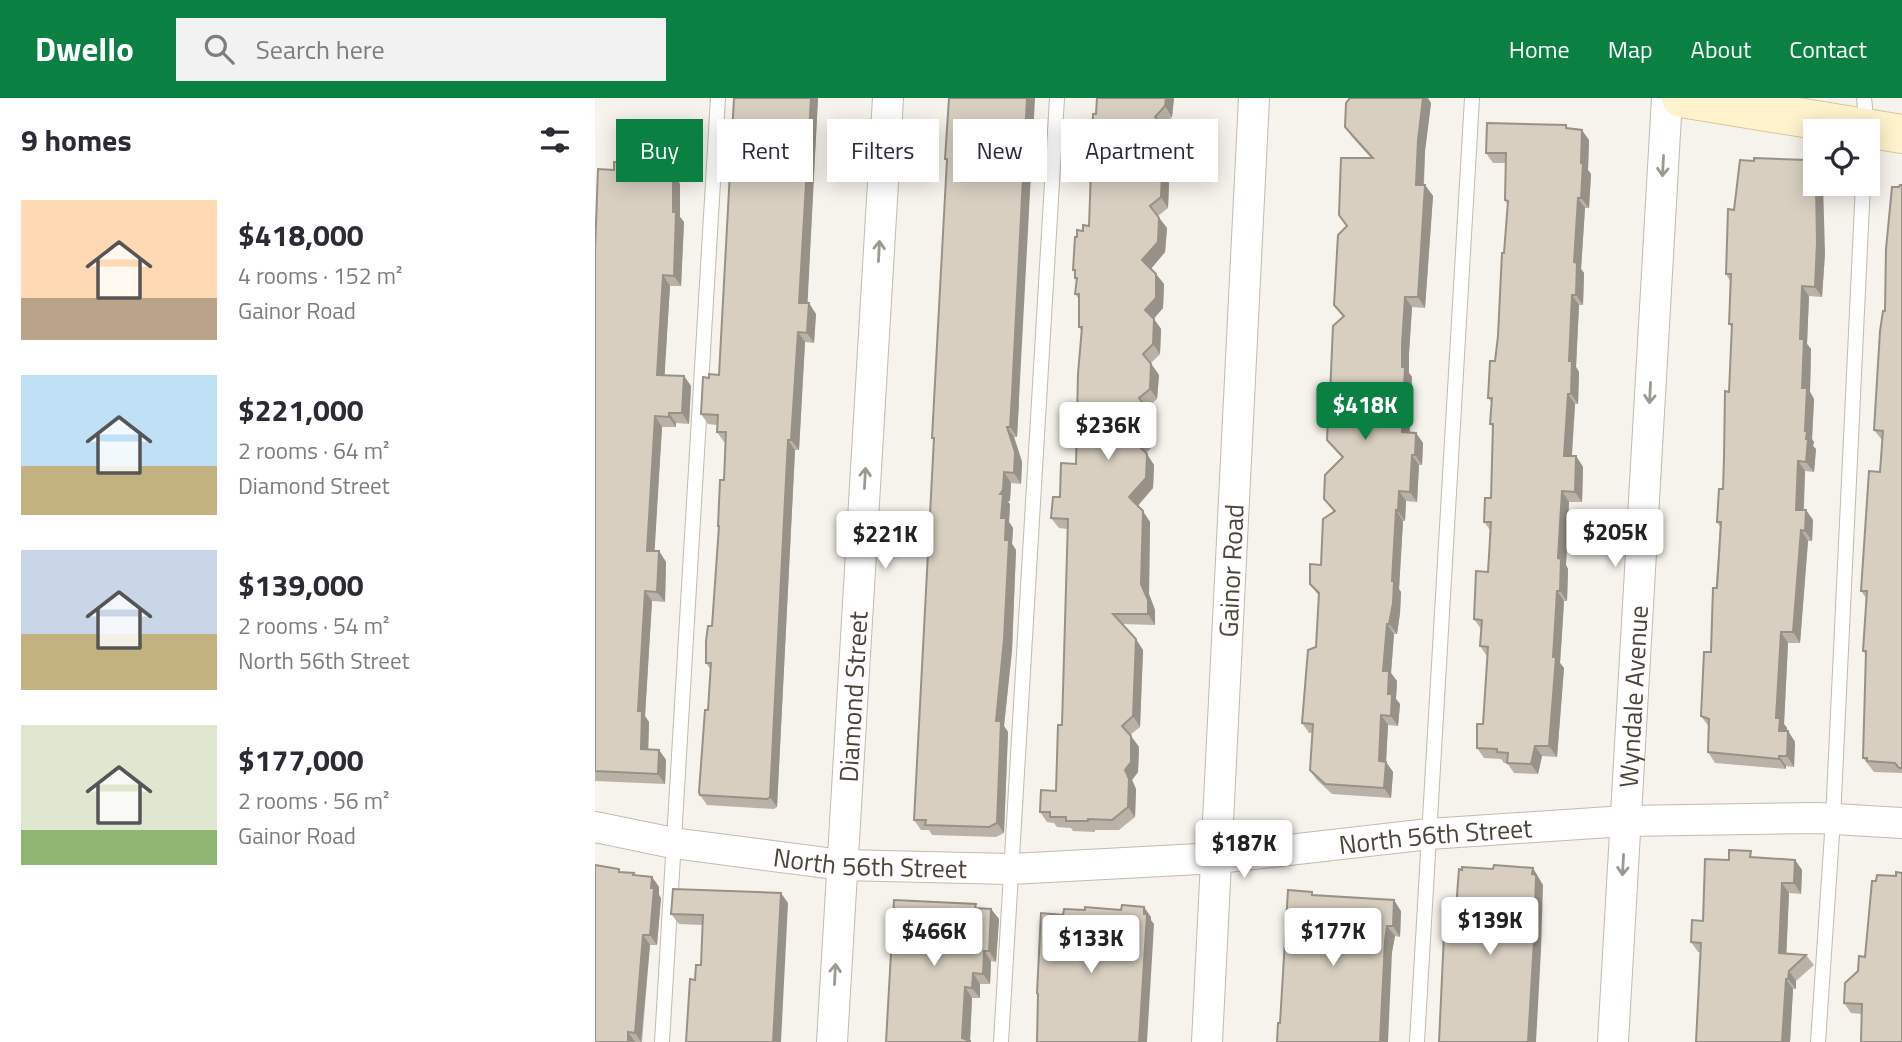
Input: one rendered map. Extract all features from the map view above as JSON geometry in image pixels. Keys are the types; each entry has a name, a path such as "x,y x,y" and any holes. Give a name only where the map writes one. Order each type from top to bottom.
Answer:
{"street":[{"name":"Diamond Street","path":"832,1042 888,98"},
{"name":"Gainor Road","path":"1207,1042 1254,98"},
{"name":"Wyndale Avenue","path":"1613,1042 1667,98"},
{"path":"1681,98 1844,119"},
{"name":"North 56th Street","path":"595,827 673,843 842,865 1010,869 1218,858 1429,834 1625,821 1833,819 1902,823"}],"lane":[{"path":"662,1042 718,98"},
{"path":"1001,1042 1058,98"},
{"path":"1417,1042 1472,98"},
{"path":"1818,1042 1833,819 1862,196"}],"building":[{"path":"734,98 811,98 810,119 733,119"},
{"path":"949,98 1027,98 1026,119 953,119 953,182 1023,182 1010,427 1007,427 1015,452 1014,473 1004,472 1003,490 1000,494 1003,494 1001,518 1006,518 1005,540 1009,540 1004,639 996,721 1001,721 997,823 989,827 925,825 926,820 914,820"},
{"path":"1097,98 1166,98 1165,106 1155,117 1157,119 1093,119 1093,114 1096,114"},
{"path":"1350,98 1423,98 1416,185 1425,185 1418,297 1405,297 1402,344 1402,367 1405,367 1402,432 1416,433 1415,455 1412,455 1410,492 1399,491 1398,511 1396,510 1393,603 1387,624 1383,671 1389,671 1391,716 1381,715 1379,761 1386,762 1384,788 1325,784 1310,770 1313,724 1302,723 1308,650 1316,647 1319,593 1310,584 1310,564 1321,565 1323,519 1335,511 1324,499 1325,475 1343,457 1327,440 1328,416 1339,405 1330,395 1333,326 1344,316 1334,305 1338,235 1347,226 1339,215 1341,158 1373,158 1345,127 1346,103"},
{"path":"1487,123 1566,125 1566,128 1582,130 1581,198 1578,198 1574,262 1577,263 1576,295 1572,295 1569,361 1572,361 1571,394 1568,394 1564,456 1576,456 1575,492 1562,491 1558,558 1561,559 1560,591 1557,591 1553,657 1556,657 1549,746 1535,746 1531,764 1507,763 1508,753 1497,752 1497,749 1477,748 1477,724 1483,724 1488,647 1480,646 1482,620 1474,619 1476,571 1488,572 1491,522 1484,522 1485,498 1491,498 1493,424 1490,424 1492,398 1488,398 1490,361 1495,361 1498,336 1502,253 1508,201 1505,200 1506,153 1486,153"},
{"path":"1754,158 1803,160 1803,196 1816,196 1815,287 1802,286 1800,339 1804,339 1802,388 1807,388 1805,431 1808,439 1806,462 1798,461 1796,510 1806,510 1805,531 1801,530 1793,632 1781,632 1776,718 1780,718 1779,731 1788,731 1787,756 1779,756 1779,759 1708,752 1709,719 1701,716 1704,652 1711,652 1713,588 1717,588 1721,522 1717,522 1719,489 1723,489 1725,391 1729,392 1732,324 1729,324 1731,274 1726,274 1728,209 1734,210 1740,160 1754,161"},
{"path":"616,162 616,182 673,182 673,212 676,212 674,276 663,275 657,375 684,376 682,413 669,413 669,417 655,416 647,551 659,551 657,592 645,591 638,711 642,711 641,749 659,750 658,774 595,771 595,251 598,169 614,170"},
{"path":"729,182 806,182 799,303 809,303 807,333 798,332 791,440 788,440 770,797 767,799 700,795 699,792 711,663 706,663 706,641 708,626 712,626 720,480 724,480 726,432 717,432 718,415 701,414 703,377 709,378 709,374 719,375"},
{"path":"1091,182 1162,182 1161,197 1150,206 1159,218 1158,242 1142,260 1156,274 1156,298 1145,310 1154,319 1153,344 1143,354 1151,364 1150,389 1139,398 1149,411 1148,434 1137,444 1147,454 1146,478 1129,497 1143,511 1141,584 1148,600 1148,614 1113,614 1136,639 1133,716 1122,726 1131,736 1131,762 1125,770 1129,779 1128,807 1112,820 1066,821 1066,817 1050,817 1050,812 1040,812 1041,790 1056,791 1058,725 1062,725 1068,519 1051,518 1053,497 1060,497 1061,463 1076,464 1082,327 1079,327 1079,294 1075,294 1077,278 1073,270 1077,230 1083,231 1083,225 1089,226"},
{"path":"1900,185 1902,768 1895,763 1867,761 1867,758 1863,758 1866,651 1863,651 1867,591 1861,591 1869,471 1880,472 1883,431 1874,430 1880,331 1885,311 1886,249 1892,187"},
{"path":"1729,850 1751,851 1750,857 1795,860 1794,883 1782,883 1779,953 1806,955 1789,971 1786,979 1782,1042 1696,1042 1701,943 1691,942 1692,920 1703,921 1705,859 1729,860"},
{"path":"595,865 652,877 651,888 654,888 650,935 643,935 635,1033 628,1032 628,1042 595,1042"},
{"path":"1494,865 1533,868 1532,874 1536,875 1528,1042 1439,1042 1444,934 1454,935 1459,869 1493,869"},
{"path":"1896,872 1902,873 1902,1042 1861,1042 1862,1004 1844,1003 1845,983 1858,971 1859,956 1865,957 1872,881 1876,881 1877,875 1896,876"},
{"path":"673,889 781,893 773,1042 686,1042 690,979 695,980 696,965 701,965 703,915 671,914"},
{"path":"1288,890 1312,892 1312,895 1394,900 1393,926 1387,926 1385,941 1380,1042 1277,1042"},
{"path":"894,900 976,904 975,908 991,909 989,951 984,951 983,974 973,973 972,988 965,987 962,1038 970,1042 886,1042"},
{"path":"1122,905 1144,907 1144,914 1147,914 1139,1042 1037,1042 1041,913 1063,915 1064,909 1085,910 1085,907 1121,910"}]}
